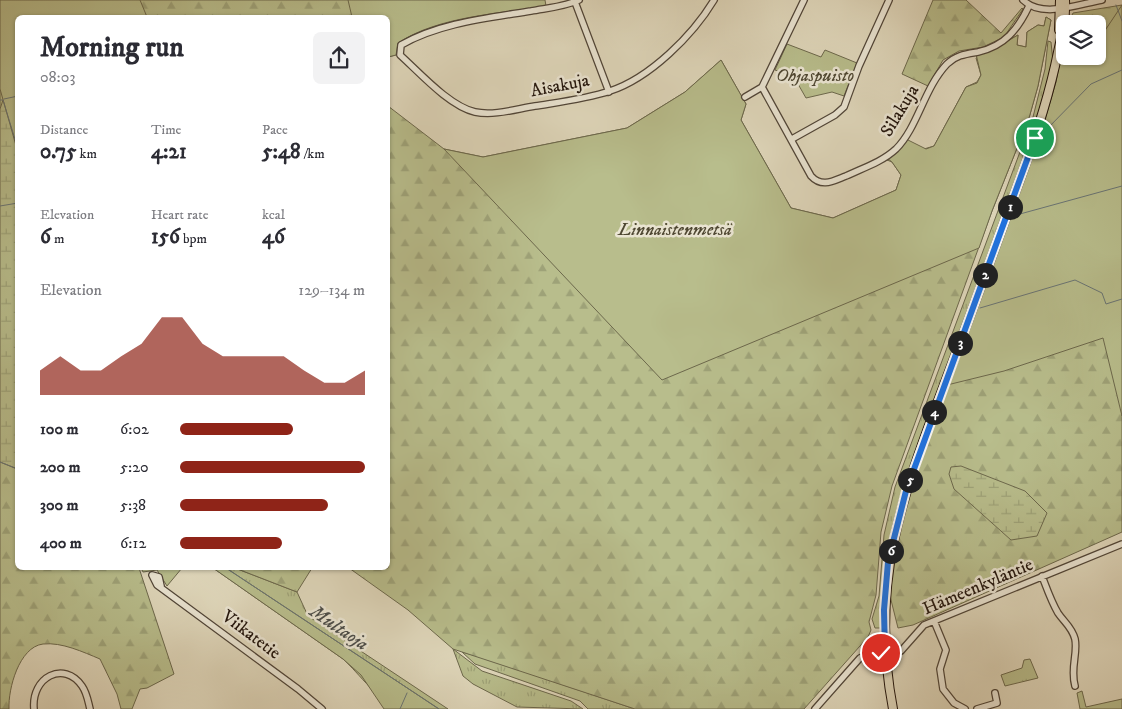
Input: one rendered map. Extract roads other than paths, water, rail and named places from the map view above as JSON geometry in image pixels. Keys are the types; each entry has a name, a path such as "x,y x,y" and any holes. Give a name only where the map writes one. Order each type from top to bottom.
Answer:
{"main road":[{"path":"893,709 885,653 886,587 896,524 918,457 1041,122 1058,52 1063,4"}],"street":[{"name":"Aisakuja","path":"577,1 448,28 409,40 401,45 400,55 460,106 474,112 490,114 609,92 638,77 676,47 698,25 714,0"},
{"path":"745,96 762,87 804,0"},
{"path":"792,139 835,115 844,107 859,66 889,0"},
{"path":"1023,0 1029,6 1042,9 1063,4 1102,0"},
{"path":"577,1 609,92"},
{"name":"Silakuja","path":"762,87 811,176 819,182 834,181 883,159 905,138 923,100 947,64 964,54 982,51 1002,43 1016,31 1029,6"},
{"name":"Hämeenkyläntie","path":"815,709 857,660 866,655 903,650 918,630 934,621 1122,544"},
{"path":"1042,576 1052,603 1074,636 1076,646 1072,667 1075,686"},
{"name":"Viikatetie","path":"161,586 322,709"},
{"path":"934,621 946,650 940,669 943,688 954,703 965,709"},
{"path":"34,709 34,697 38,685 47,677 60,674 70,676 80,684 87,696 90,709"},
{"path":"977,709 997,703 995,693"}],"waterway":[{"path":"1116,5 1122,21"},
{"path":"1047,129 1091,84 1122,70"},
{"path":"4,99 15,97"},
{"path":"0,100 3,100 15,139"},
{"path":"1020,214 1122,186"},
{"path":"0,206 15,204"},
{"path":"980,308 1075,280 1102,293 1106,304 1122,299"},
{"name":"Multaoja","path":"0,462 15,468"},
{"name":"Multaoja","path":"229,570 439,709"},
{"path":"400,709 407,693"}],"park label":[{"name":"Ohjaspuisto","path":"815,76"},
{"name":"Linnaistenmetsä","path":"675,230"}]}
